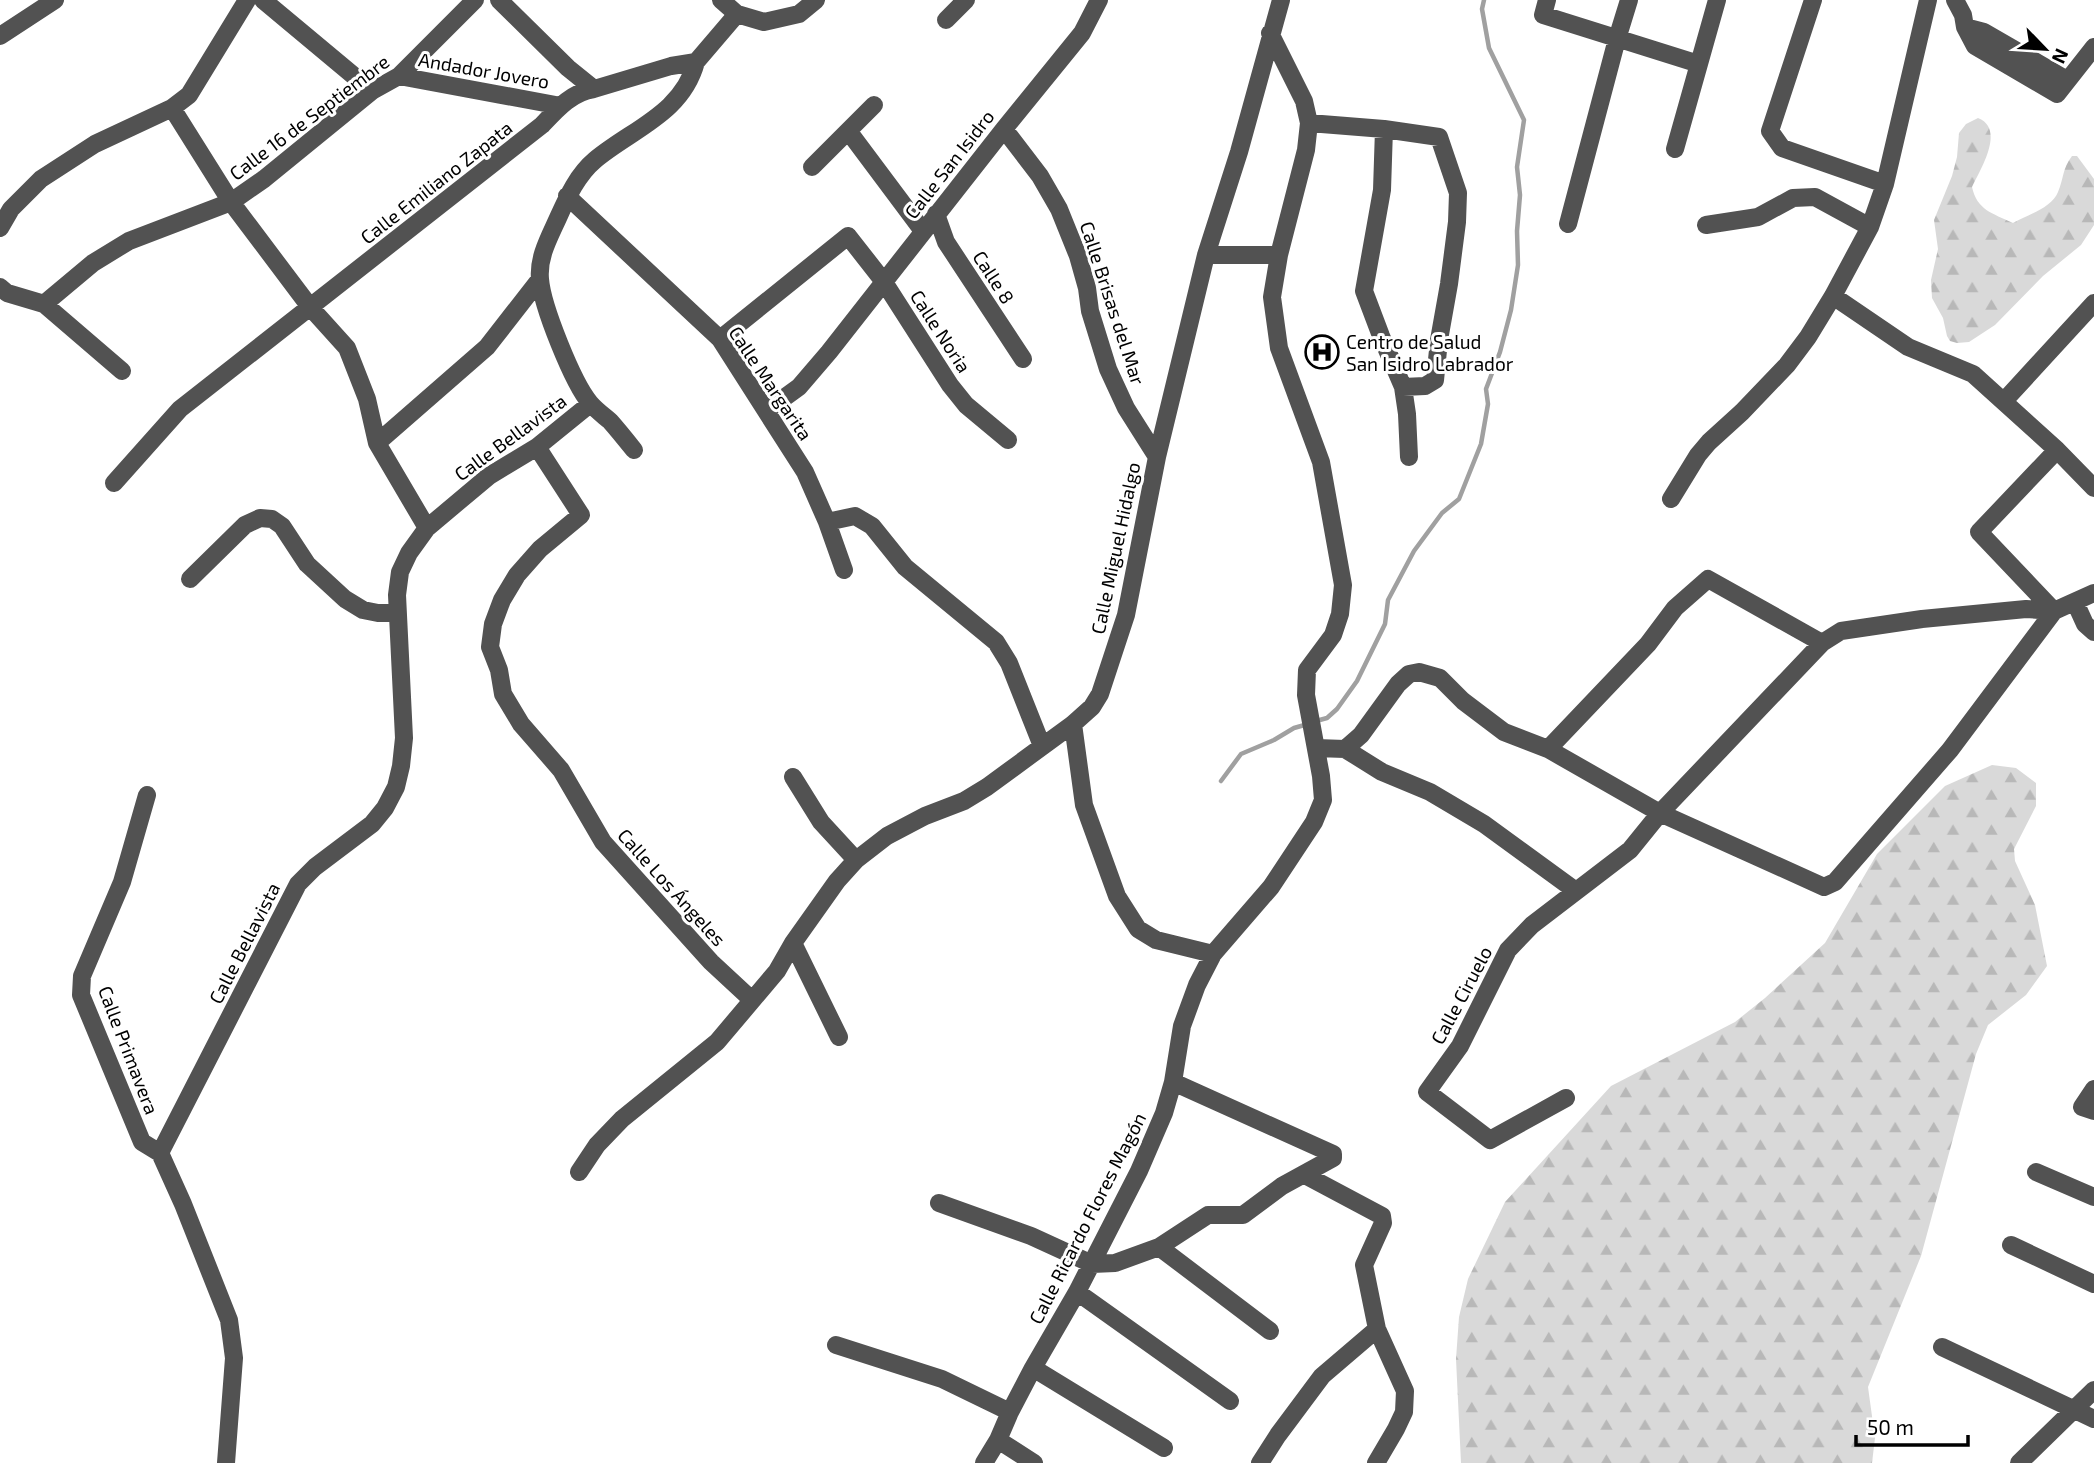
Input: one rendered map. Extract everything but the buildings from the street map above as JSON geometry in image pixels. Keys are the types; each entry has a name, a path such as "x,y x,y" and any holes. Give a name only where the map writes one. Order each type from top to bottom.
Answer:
{"street":[{"path":"0,36 55,0"},
{"path":"0,228 11,209 41,179 95,144 172,108 189,95 247,0"},
{"path":"263,0 372,91"},
{"name":"Calle 16 de Septiembre","path":"44,304 93,263 129,241 231,202 264,179 372,91 399,76 475,0"},
{"path":"499,0 568,68 594,89"},
{"path":"721,0 737,14 764,22 799,14 816,0"},
{"path":"946,20 966,0"},
{"name":"Calle San Isidro","path":"766,411 799,387 829,352 1003,129 1082,33 1099,0"},
{"name":"Calle Miguel Hidalgo","path":"579,1172 597,1145 622,1119 717,1042 777,971 793,943 837,881 856,860 887,836 925,816 964,801 987,787 1092,708 1100,694 1126,615 1157,457 1206,256 1239,152 1281,0"},
{"path":"1568,224 1629,0"},
{"path":"1675,149 1717,0"},
{"path":"1813,0 1770,131 1782,148 1885,184"},
{"path":"1671,499 1698,455 1787,365 1808,337 1870,227 1885,184 1928,0"},
{"path":"1955,0 1975,46 2057,94 2094,47"},
{"path":"1545,4 1543,15 1699,64"},
{"path":"696,62 737,14"},
{"path":"1270,33 1304,101 1308,122 1439,137 1458,193 1435,380 1425,386 1403,387"},
{"name":"Calle Emiliano Zapata","path":"114,483 180,410 583,90 671,66 696,62"},
{"name":"Calle Bellavista","path":"160,1153 298,884 315,867 372,824 385,808 396,787 404,738 397,595 400,572 409,553 427,528 489,476 537,447 590,404 577,385 550,315 540,279 543,252 567,196 584,170 595,160 675,102 692,78 696,62"},
{"name":"Andador Jovero","path":"399,76 561,106"},
{"path":"812,167 874,105"},
{"path":"172,108 231,202 310,307 347,348 367,399 377,443 427,528"},
{"name":"Calle Ricardo Flores Magón","path":"984,1463 1139,1171 1164,1113 1173,1082 1182,1026 1197,985 1213,954 1271,887 1314,822 1323,800 1306,695 1307,670 1333,635 1340,614 1343,585 1321,463 1279,348 1272,297 1279,255 1306,150 1308,122"},
{"name":"Calle Brisas del Mar","path":"1003,129 1040,176 1059,209 1078,256 1090,311 1108,369 1126,408 1157,457"},
{"path":"1384,129 1382,190 1364,291 1403,387 1409,457"},
{"path":"849,132 923,231"},
{"name":"Calle Margarita","path":"567,196 720,339 805,472 844,570"},
{"path":"1706,225 1758,217 1793,198 1815,197 1870,227"},
{"name":"Calle 8","path":"936,214 946,242 1023,359"},
{"name":"Calle Noria","path":"720,339 848,236 884,282 950,385 966,405 1008,440"},
{"path":"1206,256 1279,255"},
{"path":"377,443 487,347 540,279"},
{"path":"0,287 7,293 44,304 122,371"},
{"path":"1833,296 1908,347 1973,374 2057,450 2085,468 2094,488"},
{"path":"2004,401 2094,303"},
{"path":"590,404 610,421 634,450"},
{"name":"Calle Los Ángeles","path":"537,447 581,515 540,549 517,575 502,600 493,624 490,647 499,670 503,694 521,724 561,770 603,842 711,962 752,1000"},
{"path":"2054,611 1979,532 2057,450"},
{"path":"827,522 855,516 872,526 905,567 996,642 1009,663 1042,746"},
{"path":"190,579 245,525 260,518 272,519 282,526 307,564 345,599 363,610 378,613 397,612"},
{"path":"1548,749 1648,644 1675,608 1708,579 1822,643 1841,631 1922,619 2026,609 2054,611 2094,593"},
{"path":"2075,602 2085,624 2094,632"},
{"path":"1345,749 1361,735 1398,684 1409,674 1419,672 1440,678 1463,701 1504,732 1548,749 1660,813 1824,887 1835,882 1950,750 2054,611"},
{"name":"Calle Ciruelo","path":"1566,1098 1490,1140 1427,1092 1460,1046 1508,950 1532,925 1630,850 1660,813 1822,643"},
{"path":"1073,724 1084,805 1117,896 1138,929 1156,940 1213,954"},
{"path":"1316,748 1345,749 1381,772 1430,792 1484,824 1576,891"},
{"path":"793,777 821,822 856,860"},
{"name":"Calle Primavera","path":"147,795 122,882 82,976 81,995 142,1142 160,1153"},
{"path":"793,943 839,1037"},
{"path":"939,1203 1031,1236 1092,1264 1115,1263 1159,1247 1208,1215 1242,1215 1282,1186 1333,1158 1333,1154 1173,1082"},
{"path":"2094,1088 2082,1107 2094,1111"},
{"path":"160,1153 229,1320 234,1358 226,1463"},
{"path":"2036,1172 2094,1197"},
{"path":"1305,1175 1381,1216 1383,1223 1364,1265 1377,1329 1405,1391 1404,1412 1376,1463"},
{"path":"2011,1245 2094,1284"},
{"path":"1159,1247 1270,1331"},
{"path":"1077,1292 1230,1401"},
{"path":"1260,1463 1322,1376 1377,1329"},
{"path":"836,1345 943,1380 1010,1412"},
{"path":"1942,1347 2094,1419"},
{"path":"1033,1368 1164,1448"},
{"path":"2019,1463 2094,1390"},
{"path":"998,1440 1034,1463"}],"green space":[{"path":"1978,118 1986,123 1991,140 1985,161 1972,187 1982,206 2013,223 2038,210 2055,198 2069,161 2072,156 2077,156 2094,179 2094,225 2081,245 2043,276 1995,325 1969,342 1957,343 1950,341 1947,336 1943,318 1932,298 1931,280 1938,249 1934,220 1952,176 1959,133 1966,124"},
{"path":"1992,765 2016,768 2036,783 2036,806 2014,849 2015,861 2035,905 2047,966 2026,995 1988,1025 1976,1054 1921,1256 1868,1387 1875,1438 1872,1463 1461,1463 1456,1359 1459,1317 1468,1279 1505,1202 1611,1086 1735,1022 1765,998 1825,943 1877,854 1945,786"}],"waterway":[{"path":"1316,721 1327,718 1337,709 1357,681 1385,624 1388,600 1414,551 1442,513 1459,499 1481,444 1488,404 1486,389 1500,352 1511,310 1518,265 1520,195 1517,167 1524,120 1489,48 1482,9 1484,0"},
{"path":"1221,781 1241,754 1308,724"}],"place":[{"name":"Centro de Salud San Isidro Labrador","path":"1322,352"}]}
